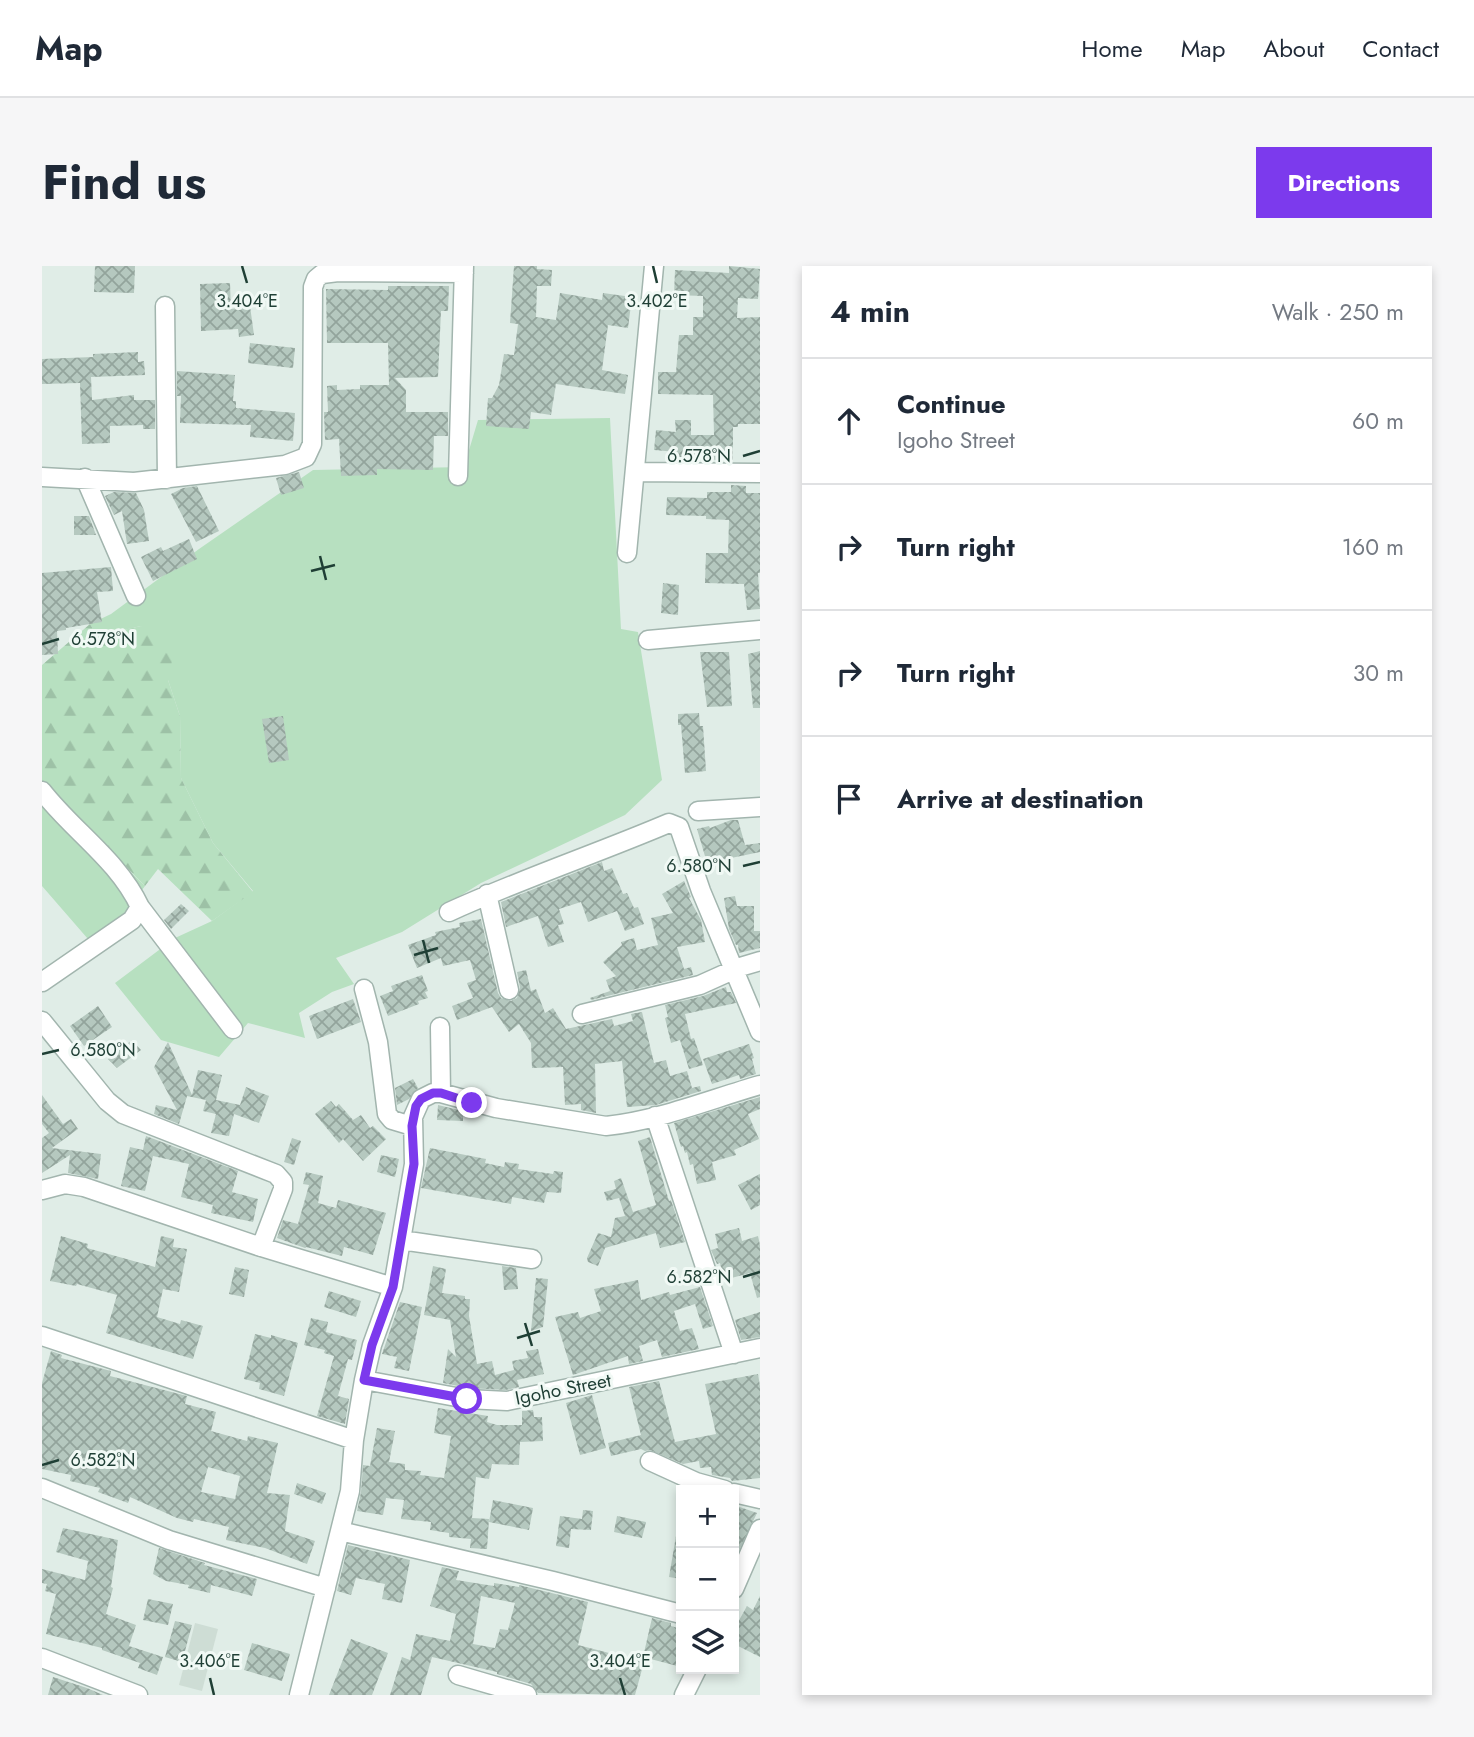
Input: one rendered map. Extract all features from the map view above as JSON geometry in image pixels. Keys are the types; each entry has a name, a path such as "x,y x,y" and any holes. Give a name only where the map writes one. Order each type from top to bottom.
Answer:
{"street":[{"path":"628,553 654,266"},
{"path":"42,477 134,482 285,465 306,457 311,451 312,292 316,279 322,274 464,270 458,476"},
{"path":"164,306 167,479"},
{"path":"635,472 760,473"},
{"path":"85,478 135,596"},
{"path":"648,639 760,630"},
{"path":"42,791 130,885 140,907 233,1029"},
{"path":"698,811 760,807"},
{"path":"449,912 487,894 674,823 679,827 701,891 760,1032"},
{"path":"487,894 509,990"},
{"path":"42,982 132,920 140,907"},
{"path":"582,1014 688,989 760,961"},
{"path":"364,989 378,1042 387,1114 392,1120 412,1126"},
{"path":"42,1021 107,1101 123,1115 276,1174 283,1182 284,1189 261,1247"},
{"path":"440,1027 441,1093"},
{"path":"299,1695 349,1491 354,1440 372,1345 393,1287 414,1164 412,1126 416,1106 421,1099 433,1093 441,1093 519,1113 607,1126 655,1116 760,1085"},
{"path":"655,1116 734,1354"},
{"path":"42,1190 65,1184 84,1187 261,1247 393,1287"},
{"path":"401,1240 532,1259"},
{"path":"42,1336 354,1440"},
{"name":"Igoho Street","path":"364,1380 467,1399 507,1401 760,1348"},
{"path":"650,1461 707,1485"},
{"path":"42,1488 169,1540 326,1588"},
{"path":"739,1494 760,1499"},
{"path":"739,1577 760,1529"},
{"path":"340,1531 553,1580 676,1613"},
{"path":"42,1658 138,1695"},
{"path":"684,1695 694,1674"},
{"path":"458,1675 527,1695"}],"shaded area":[{"path":"195,1623 218,1629 202,1691 179,1685"}],"green space":[{"path":"610,418 621,629 638,632 662,780 625,815 481,883 402,932 336,958 354,984 332,992 299,1013 305,1038 248,1023 219,1057 161,1040 115,983 175,938 212,921 253,891 213,843 181,778 180,716 168,680 141,626 97,636 90,624 111,614 313,470 464,467 478,420"},
{"path":"90,624 97,636 141,626 176,643 168,680 180,716 181,778 213,843 253,892 212,921 158,869 145,886 109,849 54,803 42,784 42,665"},
{"path":"42,784 145,886 120,919 88,939 42,886"}],"building":[{"path":"95,266 135,266 134,293 94,292"},
{"path":"514,266 537,266 537,269 552,270 551,286 537,286 536,317 556,320 560,293 602,300 603,293 632,297 628,328 608,325 602,370 628,375 625,394 556,384 551,415 531,412 529,429 486,426 488,398 492,398 499,385 504,354 514,355 518,324 510,323"},
{"path":"729,266 760,269 758,299 738,298 737,318 760,317 760,424 738,424 738,427 733,427 733,460 677,459 677,452 654,450 656,430 676,432 675,420 691,420 691,435 714,435 713,395 658,394 658,372 676,372 679,335 693,335 693,317 703,317 703,296 674,295 675,270 729,273"},
{"path":"230,283 231,309 250,306 254,335 239,337 238,329 201,331 200,284"},
{"path":"388,286 449,286 448,311 441,311 438,377 395,378 406,390 406,412 448,412 448,436 434,436 433,470 377,469 377,475 341,476 339,439 325,440 327,386 337,385 337,390 360,389 360,385 389,385 388,343 327,343 326,289 388,290"},
{"path":"250,343 295,348 293,368 248,363"},
{"path":"138,352 138,362 144,361 145,375 91,377 92,400 134,395 134,400 155,400 155,429 143,429 143,425 110,426 110,443 82,444 80,383 42,384 42,359"},
{"path":"177,371 235,375 233,401 236,401 236,408 295,413 293,441 250,437 251,425 180,423 181,396 177,396"},
{"path":"299,472 304,488 281,495 276,478"},
{"path":"731,485 746,486 746,493 760,493 760,609 747,610 744,584 705,583 706,553 728,553 729,520 706,519 706,516 666,515 667,497 707,498 707,492 731,492"},
{"path":"197,486 219,531 196,542 171,494 183,488"},
{"path":"114,492 136,493 144,510 149,541 127,544 122,511 114,515 105,496"},
{"path":"74,516 89,516 96,535 74,535"},
{"path":"189,539 197,559 153,581 141,557 161,547 163,551"},
{"path":"111,567 113,591 97,592 102,622 57,631 58,654 42,655 42,573"},
{"path":"663,583 679,585 678,615 661,613"},
{"path":"760,651 760,708 753,708 748,654"},
{"path":"700,652 729,652 732,706 707,707"},
{"path":"699,713 700,726 703,726 706,771 685,773 678,714"},
{"path":"283,716 289,760 269,763 262,719"},
{"path":"738,820 745,845 760,843 760,852 707,863 697,829 710,828"},
{"path":"602,862 604,871 612,868 623,894 627,893 634,908 638,907 644,924 625,931 617,911 588,922 581,902 559,909 564,924 558,925 564,942 548,947 538,916 506,927 501,902"},
{"path":"684,881 691,897 689,898 701,920 705,942 677,947 684,969 691,967 693,975 591,1000 590,998 610,991 606,980 616,976 603,962 622,945 621,942 634,938 637,950 658,945 651,918 673,913 662,894"},
{"path":"735,896 737,906 754,906 754,931 760,931 760,948 739,953 738,945 729,929 724,898"},
{"path":"181,904 189,911 171,929 164,920"},
{"path":"481,919 501,998 511,1001 517,998 520,988 517,972 526,970 531,991 536,989 545,1013 553,1008 566,1029 612,1019 614,1026 633,1021 631,1014 642,1012 654,1063 666,1060 670,1076 687,1071 692,1088 700,1086 701,1091 656,1105 627,1107 622,1061 595,1064 596,1113 581,1110 581,1104 565,1105 563,1067 532,1068 531,1043 519,1024 509,1032 492,1007 457,1020 452,1006 473,998 467,983 476,980 470,960 443,966 441,958 417,968 408,945 436,935 435,932 460,927 459,923"},
{"path":"422,975 428,998 388,1016 380,996 393,991 391,986"},
{"path":"726,987 736,1003 685,1014 691,1039 694,1038 703,1065 689,1069 680,1040 671,1043 665,1005 703,996"},
{"path":"353,999 361,1022 317,1039 309,1016"},
{"path":"98,1006 112,1027 84,1046 70,1026"},
{"path":"132,1040 141,1050 117,1068 108,1059"},
{"path":"168,1042 192,1095 198,1070 222,1075 216,1100 240,1105 246,1087 269,1096 259,1123 234,1114 229,1136 211,1133 216,1114 203,1111 206,1100 187,1096 179,1124 154,1114 156,1105 177,1110 154,1067"},
{"path":"749,1044 756,1074 740,1079 739,1075 712,1084 703,1059"},
{"path":"413,1079 418,1088 409,1099 397,1105 395,1088"},
{"path":"42,1095 63,1124 71,1119 78,1129 52,1148 101,1154 98,1179 68,1173 70,1155 42,1173 42,1138 49,1133 42,1124"},
{"path":"760,1097 760,1109 748,1114 759,1139 734,1150 736,1155 712,1162 716,1180 697,1184 693,1164 690,1165 687,1152 681,1147 674,1123"},
{"path":"331,1101 336,1107 339,1104 353,1120 361,1115 370,1128 373,1126 386,1139 363,1161 343,1139 339,1143 315,1114"},
{"path":"438,1105 463,1111 463,1121 437,1120"},
{"path":"146,1136 238,1171 232,1192 258,1199 253,1222 211,1213 213,1205 181,1197 189,1164 153,1156 145,1191 121,1186 130,1147 143,1150"},
{"path":"650,1137 669,1201 671,1200 685,1242 660,1248 656,1233 605,1248 598,1266 588,1262 587,1258 598,1233 611,1237 615,1218 625,1216 619,1198 607,1201 604,1192 616,1189 614,1181 621,1178 633,1212 656,1205 638,1141"},
{"path":"292,1138 301,1141 294,1165 284,1162"},
{"path":"430,1148 486,1159 485,1163 504,1167 505,1162 519,1164 518,1169 553,1174 554,1171 563,1172 561,1193 547,1192 544,1203 512,1197 511,1204 421,1188"},
{"path":"381,1155 399,1159 395,1177 377,1172"},
{"path":"306,1172 323,1176 318,1203 336,1208 338,1200 386,1213 373,1255 344,1247 342,1256 305,1248 277,1238 283,1220 298,1224 309,1185 303,1184"},
{"path":"760,1174 760,1205 751,1210 738,1185"},
{"path":"739,1228 742,1241 758,1236 760,1297 757,1298 750,1273 724,1280 720,1263 717,1264 711,1250 718,1248 715,1234"},
{"path":"61,1236 88,1244 87,1248 155,1267 161,1236 174,1239 173,1247 187,1249 179,1292 163,1289 157,1317 180,1324 181,1320 203,1326 193,1359 106,1333 117,1295 77,1284 50,1281"},
{"path":"433,1266 446,1269 442,1293 470,1299 469,1316 477,1364 492,1361 495,1375 514,1370 512,1361 528,1358 526,1351 538,1349 544,1374 517,1380 519,1387 506,1390 468,1388 443,1383 448,1349 456,1357 450,1320 424,1315"},
{"path":"502,1266 516,1268 518,1289 504,1290"},
{"path":"235,1267 249,1270 244,1297 229,1294"},
{"path":"536,1278 548,1279 543,1327 531,1331"},
{"path":"638,1280 641,1300 700,1287 713,1326 703,1329 695,1304 674,1311 680,1331 692,1328 699,1349 662,1357 657,1340 639,1346 643,1361 629,1364 628,1356 573,1375 555,1317 578,1312 580,1318 601,1311 594,1289"},
{"path":"329,1291 361,1301 356,1317 324,1307"},
{"path":"400,1302 422,1307 409,1371 394,1368 397,1357 382,1354"},
{"path":"760,1312 760,1337 741,1340 735,1320"},
{"path":"311,1318 328,1322 326,1332 357,1340 352,1360 348,1359 338,1396 349,1399 345,1424 317,1416 334,1356 324,1353 325,1350 304,1345"},
{"path":"255,1334 271,1338 271,1335 298,1343 284,1396 259,1389 260,1383 244,1379"},
{"path":"51,1351 62,1355 61,1358 111,1371 110,1376 187,1396 185,1404 216,1412 211,1431 247,1441 248,1436 278,1443 267,1493 290,1495 285,1531 315,1541 307,1564 265,1548 226,1540 229,1527 177,1518 130,1497 128,1503 98,1492 100,1488 70,1481 71,1475 42,1469 42,1383","holes":["208,1467 240,1476 235,1499 201,1492"]},
{"path":"758,1374 760,1478 732,1481 730,1478 712,1475 711,1467 700,1468 699,1461 683,1464 650,1450 641,1449 611,1456 608,1443 641,1435 629,1387 659,1381 675,1442 716,1434 705,1384"},
{"path":"592,1395 606,1448 580,1455 566,1403"},
{"path":"438,1408 488,1416 487,1422 497,1425 522,1425 522,1411 533,1410 534,1417 542,1417 543,1441 520,1442 519,1465 492,1464 489,1479 476,1477 472,1518 489,1519 487,1549 470,1548 471,1539 449,1537 449,1533 430,1530 431,1522 401,1519 404,1500 386,1498 383,1515 357,1511 363,1465 370,1466 377,1428 395,1431 389,1462 405,1464 405,1470 421,1471 420,1475 444,1478 451,1436 434,1433"},
{"path":"297,1483 326,1493 322,1504 294,1494"},
{"path":"493,1500 533,1508 529,1530 489,1522"},
{"path":"739,1507 757,1513 739,1551"},
{"path":"583,1510 593,1511 591,1530 571,1529 569,1548 556,1546 560,1516 582,1519"},
{"path":"617,1516 646,1522 642,1538 614,1532"},
{"path":"63,1528 118,1540 113,1588 106,1614 136,1625 129,1646 163,1657 157,1675 138,1668 140,1663 102,1648 46,1634 56,1594 45,1591 47,1584 42,1583 42,1569 85,1580 88,1561 56,1552"},
{"path":"676,1536 676,1578 669,1577"},
{"path":"348,1545 410,1560 402,1603 382,1599 385,1584 356,1578 351,1595 337,1591"},
{"path":"159,1548 205,1563 204,1565 257,1579 252,1596 211,1585 210,1593 188,1588 189,1585 166,1581 153,1574"},
{"path":"442,1567 459,1571 456,1580 494,1586 494,1583 519,1585 588,1602 578,1645 644,1662 635,1695 538,1693 531,1684 497,1672 432,1657 421,1695 390,1695 402,1657 410,1660 416,1634 450,1641 456,1614 430,1606","holes":["481,1596 515,1603 508,1630 500,1629 495,1648 473,1644"]},
{"path":"760,1596 760,1657 739,1646 739,1620 747,1606 753,1610"},
{"path":"148,1599 173,1604 168,1625 143,1620"},
{"path":"652,1618 671,1623 671,1626 676,1628 676,1666 643,1657"},
{"path":"175,1621 192,1625 182,1662 165,1657"},
{"path":"351,1639 388,1653 372,1695 329,1695"},
{"path":"252,1643 290,1654 282,1681 244,1670"},
{"path":"53,1677 87,1688 103,1695 48,1695"}],"route":[{"path":"467,1399 364,1380 372,1345 393,1287 414,1164 412,1126 416,1106 421,1099 433,1093 472,1103"}]}
